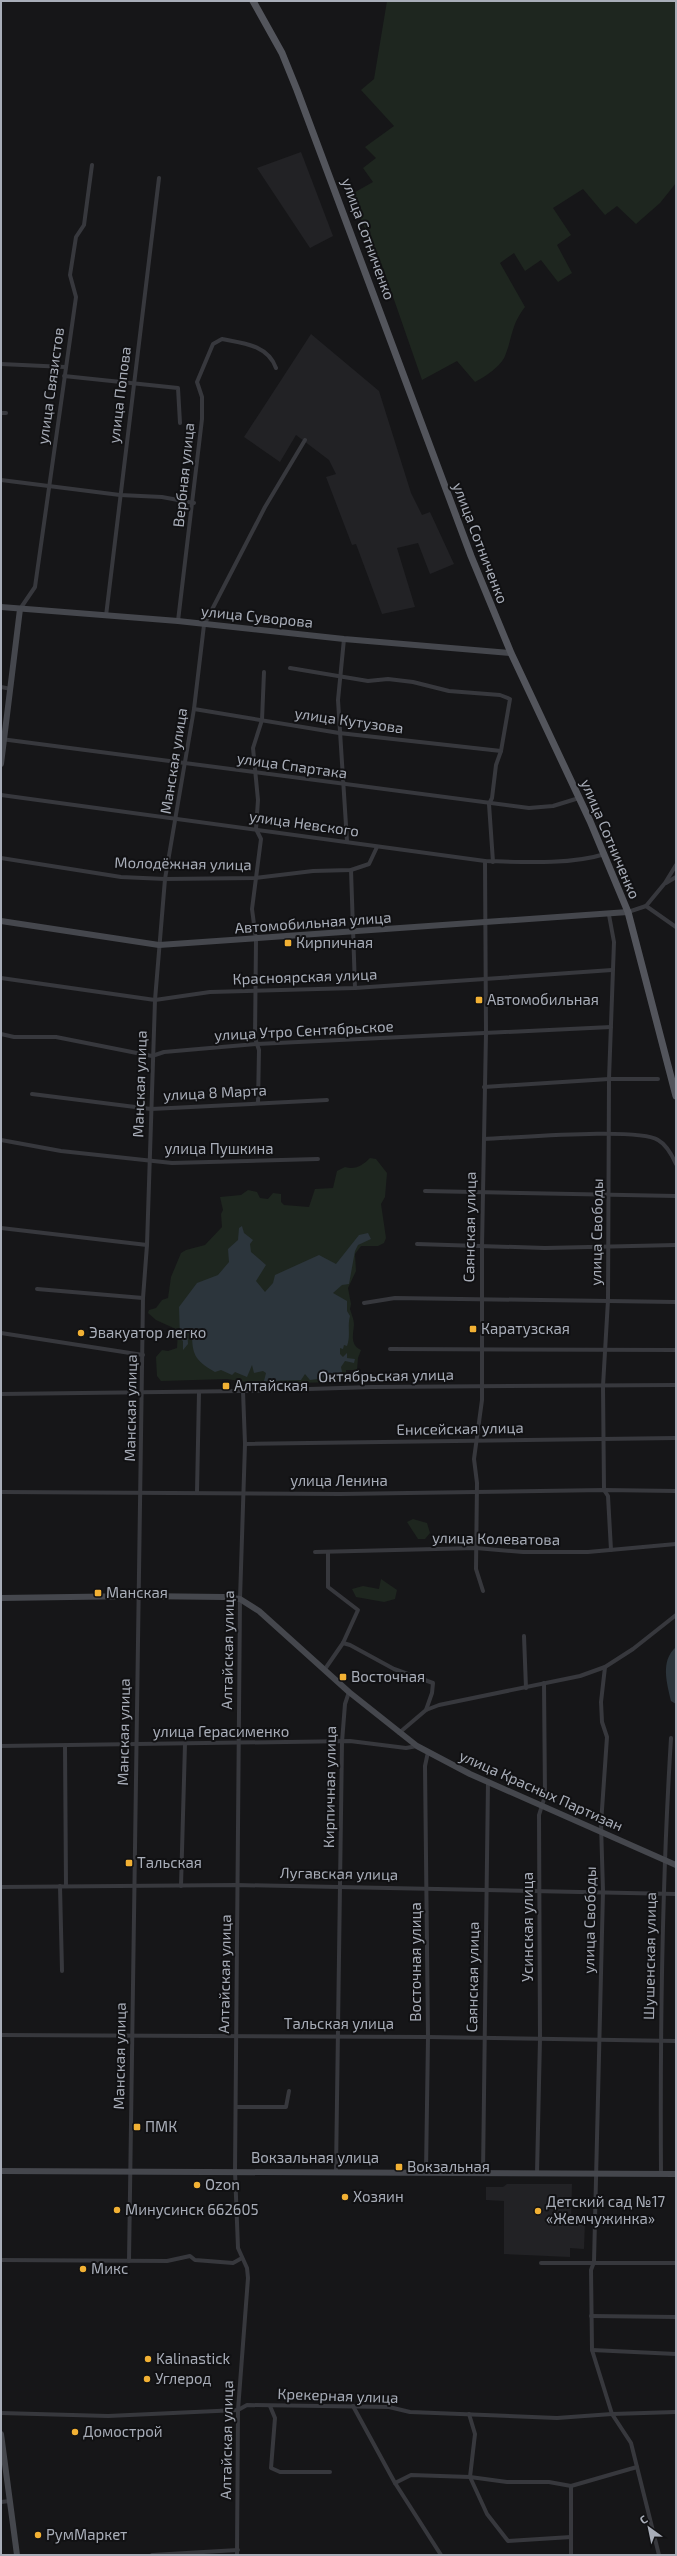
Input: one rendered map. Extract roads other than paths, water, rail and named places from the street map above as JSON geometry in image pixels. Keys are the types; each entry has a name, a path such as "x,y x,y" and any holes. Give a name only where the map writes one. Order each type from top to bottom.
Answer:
{"main road":[{"name":"улица Сотниченко","path":"253,1 282,52 447,494 511,653 605,854 628,912 676,1096"}],"street":[{"name":"улица Связистов","path":"20,609 35,587 76,297 70,275 76,237 84,225 92,164"},
{"name":"улица Попова","path":"106,616 159,178"},
{"name":"Вербная улица","path":"178,621 194,503 202,397 197,382 213,344 222,339 264,350 272,358 276,368"},
{"path":"1,364 65,367"},
{"path":"64,376 178,388 180,423"},
{"name":"Манская улица","path":"129,2261 136,1744 142,1493 143,1298 147,1245 152,1056 165,879 177,819 184,762 194,709 204,625 265,507 305,440"},
{"path":"1,480 120,495 162,497 194,503"},
{"name":"улица Суворова","path":"1,607 178,621 344,639 511,653"},
{"path":"1,764 2,739 11,689 20,609"},
{"path":"344,639 338,700 347,841"},
{"path":"290,668 368,681 388,679 413,682 449,691 500,695 510,699 501,751 496,765 492,798 489,804 492,862"},
{"path":"258,1103 259,1050 255,1038 256,940 252,909 261,839 256,829 258,800 253,748 262,720 264,672"},
{"path":"1,687 11,689"},
{"name":"улица Кутузова","path":"194,709 339,733 501,751"},
{"name":"улица Спартака","path":"2,739 184,762 255,773 489,804 535,808 553,806 579,798"},
{"name":"улица Невского","path":"1,795 347,841 377,847 485,862 548,861 594,858 605,854"},
{"name":"Молодёжная улица","path":"1,858 121,877 165,879 255,878 313,871 351,870 369,864 377,847"},
{"name":"Саянская улица","path":"483,1591 476,1569 475,1440 482,1400 482,1193 486,1033 485,862"},
{"path":"628,912 646,906 665,883 676,864"},
{"path":"351,870 355,933 355,988"},
{"path":"665,883 676,877"},
{"path":"646,906 676,927"},
{"name":"Автомобильная улица","path":"1,921 159,945 256,940 485,924 609,915 628,912"},
{"name":"улица Свободы","path":"609,915 614,942 609,1079 610,1133 608,1300 603,1386 604,1490 608,1496 611,1550"},
{"name":"Красноярская улица","path":"1,978 155,1000 210,992 255,992 355,988 612,970"},
{"name":"улица Утро Сентябрьское","path":"1,1034 14,1036 56,1037 152,1056 164,1052 257,1044 611,1027"},
{"path":"484,1087 609,1079 658,1079"},
{"name":"улица 8 Марта","path":"32,1094 151,1109 327,1100"},
{"path":"484,1139 610,1133 646,1135 658,1139 666,1146 676,1164"},
{"name":"улица Пушкина","path":"1,1140 61,1151 172,1162 318,1159"},
{"path":"425,1191 559,1195 609,1193 676,1196"},
{"path":"1,1228 147,1245"},
{"path":"417,1244 545,1248 676,1245"},
{"path":"37,1289 143,1298"},
{"path":"364,1303 395,1298 676,1302"},
{"path":"1,1333 143,1355"},
{"path":"390,1349 605,1351 624,1349 676,1350"},
{"name":"Октябрьская улица","path":"1,1394 243,1392 372,1387 481,1388 676,1385"},
{"path":"197,1492 199,1392"},
{"name":"Алтайская улица","path":"237,2555 238,2410 247,2305 247,2268 238,2248 235,2171 236,1885 242,1492 245,1444 243,1392"},
{"name":"Енисейская улица","path":"245,1444 676,1438"},
{"name":"улица Ленина","path":"1,1492 142,1493 604,1490 676,1491"},
{"name":"улица Колеватова","path":"315,1552 476,1548 523,1552 611,1550 676,1544"},
{"path":"324,1669 343,1643 358,1610 328,1587 328,1552"},
{"name":"улица Красных Партизан","path":"1,1598 139,1596 224,1597 240,1599 259,1611 349,1692 417,1746 488,1781 676,1865"},
{"path":"399,1733 426,1710 464,1698 526,1688 580,1676 604,1667 633,1649 676,1615"},
{"path":"524,1636 526,1688"},
{"path":"343,1643 350,1645 394,1669 433,1682 432,1693 426,1710"},
{"name":"улица Свободы","path":"604,1667 601,1702 602,1722 607,1737 602,1833 604,1891 597,2174 594,2262 591,2270 592,2350 612,2414 631,2443 659,2555"},
{"name":"Усинская улица","path":"537,2172 541,1890 539,1815 545,1796 544,1683"},
{"name":"Кирпичная улица","path":"336,2172 342,1742 344,1704 349,1692"},
{"name":"Шушенская улица","path":"661,2174 660,2041 664,1860 671,1738"},
{"name":"улица Герасименко","path":"1,1746 342,1742 377,1743 406,1748 417,1746"},
{"path":"181,1886 185,1744"},
{"path":"65,1746 66,1886"},
{"name":"Восточная улица","path":"426,2172 428,1888 425,1766 428,1752"},
{"name":"Саянская улица","path":"483,2173 483,2038 488,1781"},
{"name":"Лугавская улица","path":"1,1887 236,1885 340,1886 604,1891 676,1894"},
{"path":"60,1886 62,1971"},
{"name":"Тальская улица","path":"1,2035 132,2034 540,2038 676,2041"},
{"path":"236,2107 286,2107 289,2091"},
{"name":"Вокзальная улица","path":"1,2171 537,2172 676,2174"},
{"path":"1,2260 166,2262 190,2256 195,2260 233,2263 242,2258"},
{"path":"542,2263 676,2263"},
{"path":"591,2316 676,2317"},
{"path":"592,2350 676,2354"},
{"name":"Крекерная улица","path":"1,2413 108,2416 238,2410 247,2405 352,2406 557,2418 612,2414 676,2412"},
{"path":"270,2406 275,2418 271,2468 280,2472 330,2472"},
{"path":"352,2406 395,2483 441,2555"},
{"path":"469,2414 474,2434 470,2477 488,2514 508,2541 571,2537"},
{"path":"1,2434 17,2555"},
{"path":"395,2483 411,2475 470,2477 507,2482 550,2482 571,2486 637,2467"},
{"path":"571,2486 571,2555"},
{"path":"1,2502 10,2501"},
{"path":"152,2555 238,2550"}],"place":[{"name":"Кирпичная","path":"288,943"},
{"name":"Автомобильная","path":"479,1000"},
{"name":"Каратузская","path":"473,1329"},
{"name":"Эвакуатор легко","path":"81,1333"},
{"name":"Алтайская","path":"226,1386"},
{"name":"Манская","path":"98,1593"},
{"name":"Восточная","path":"343,1677"},
{"name":"Тальская","path":"129,1863"},
{"name":"ПМК","path":"137,2127"},
{"name":"Вокзальная","path":"399,2167"},
{"name":"Ozon","path":"197,2185"},
{"name":"Хозяин","path":"345,2197"},
{"name":"Минусинск 662605","path":"117,2210"},
{"name":"Детский сад №17 «Жемчужинка»","path":"538,2211"},
{"name":"Микс","path":"83,2269"},
{"name":"Kalinastick","path":"148,2359"},
{"name":"Углерод","path":"147,2379"},
{"name":"Домострой","path":"75,2432"},
{"name":"РумМаркет","path":"38,2535"}]}
